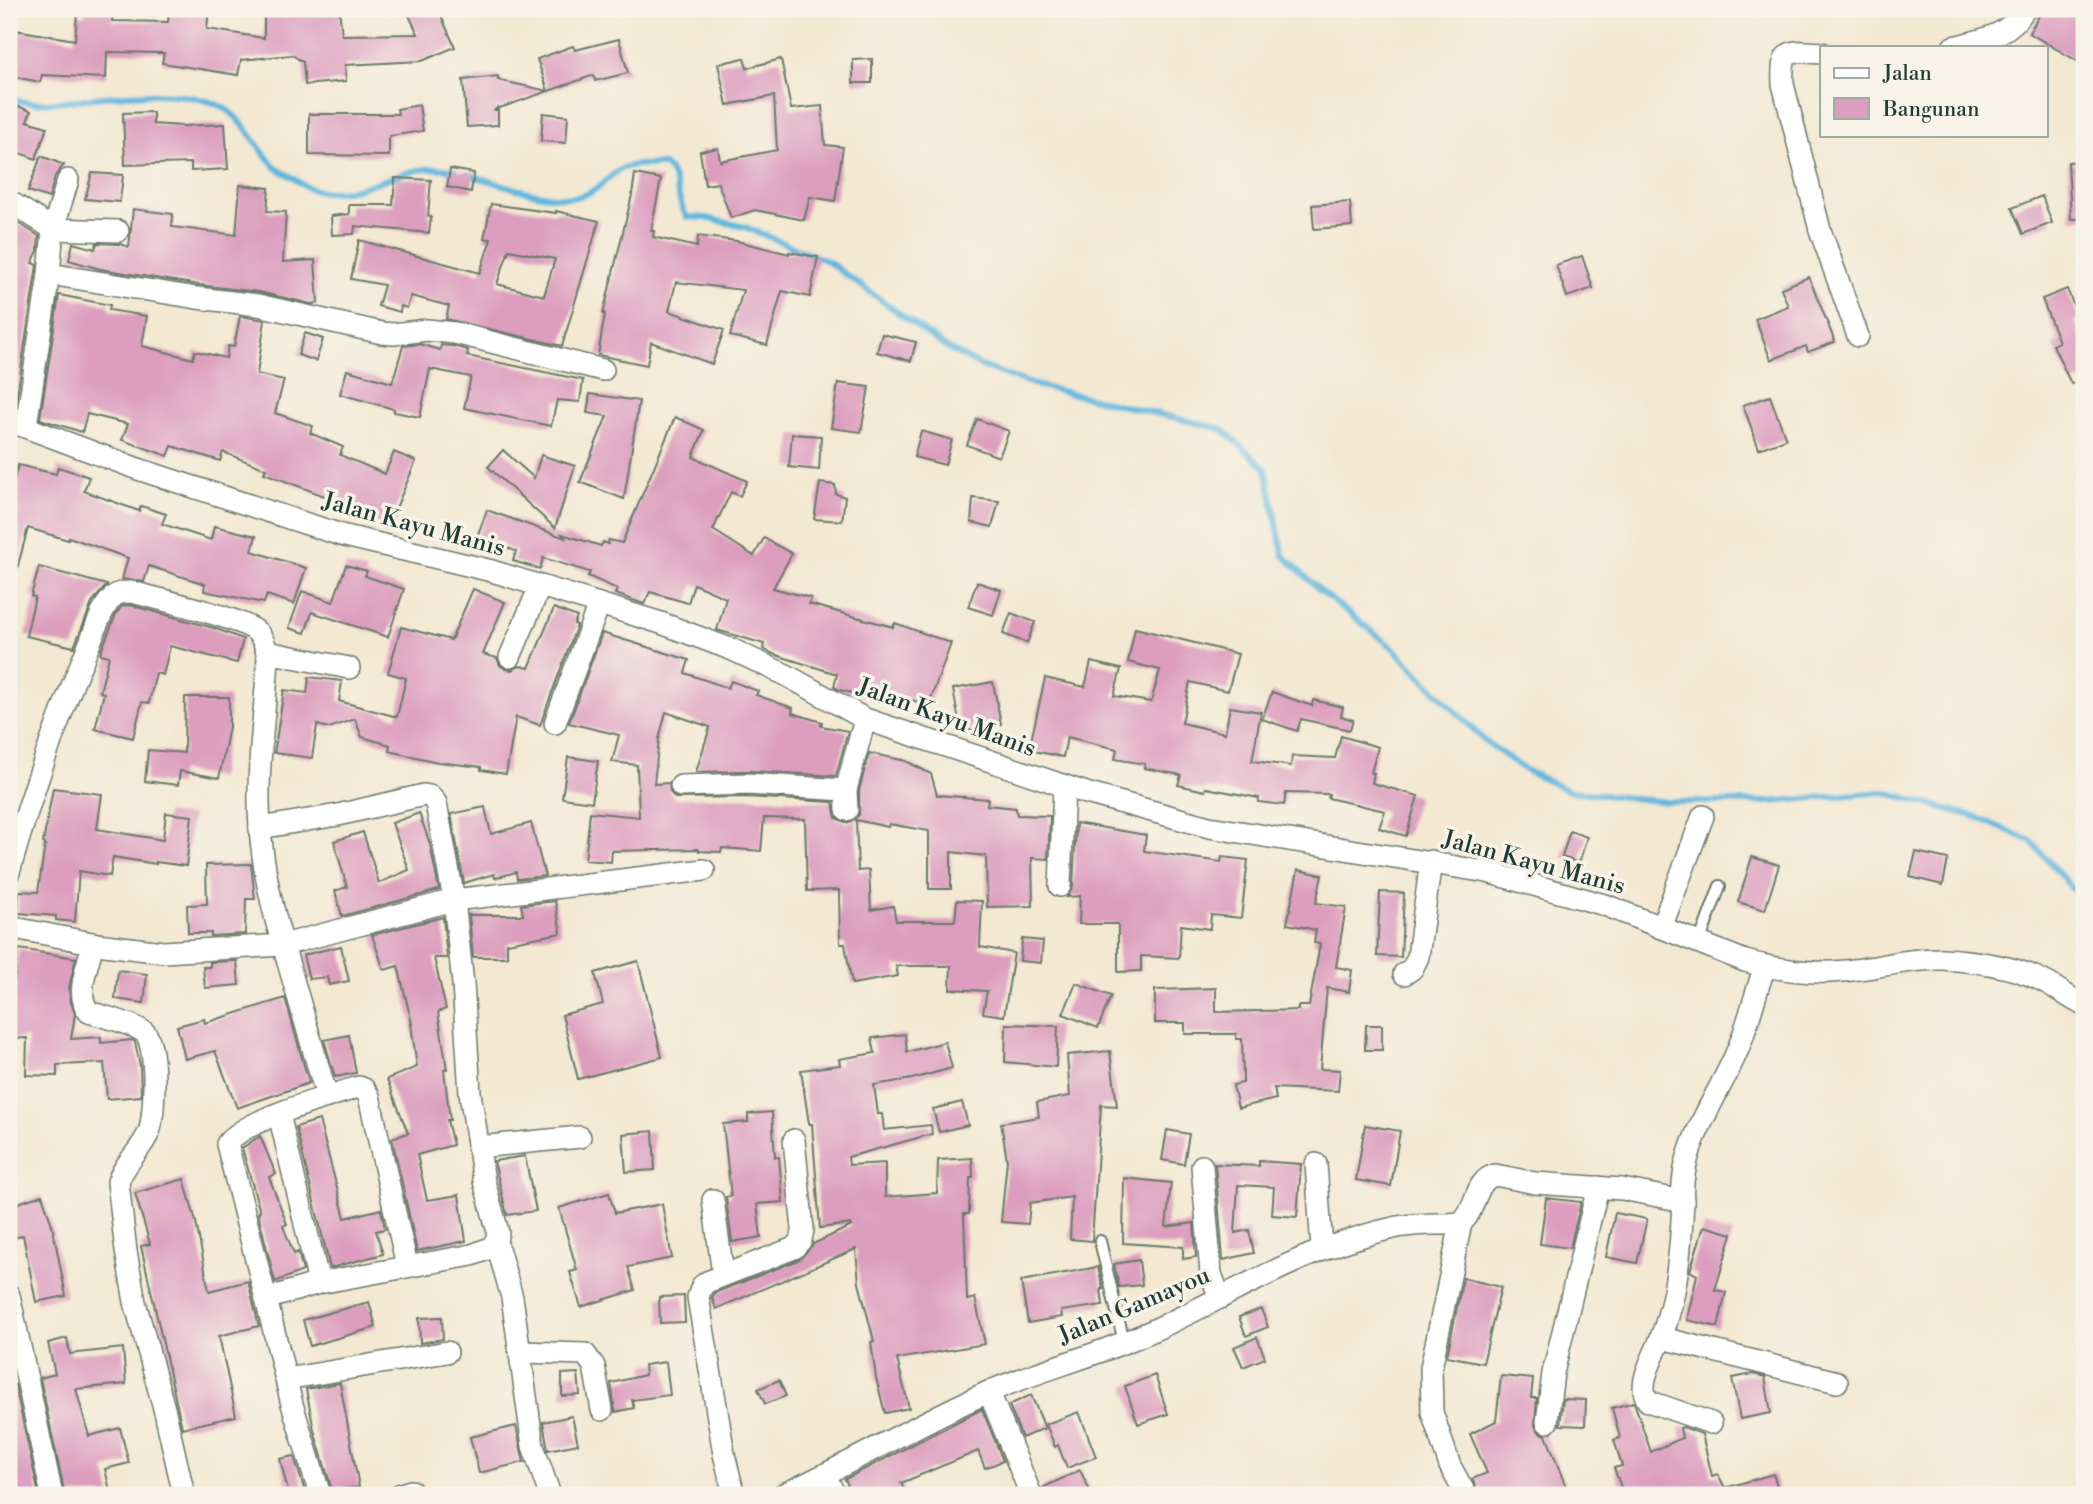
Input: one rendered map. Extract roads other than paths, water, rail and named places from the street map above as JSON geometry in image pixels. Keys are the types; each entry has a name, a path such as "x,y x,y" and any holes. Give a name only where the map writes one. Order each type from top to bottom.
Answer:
{"street":[{"path":"1957,46 2008,30 2025,9"},
{"path":"1820,53 1787,54 1783,60 1783,84 1820,230 1857,336"},
{"path":"18,423 49,274 53,229 68,180"},
{"path":"9,201 53,229 118,231"},
{"path":"49,274 258,305 382,333 427,330 455,333 603,370"},
{"name":"Jalan Kayu Manis","path":"18,423 138,469 341,535 492,570 661,623 733,650 786,675 866,719 1064,786 1209,827 1487,872 1593,902 1765,966 1830,972 1940,959 1975,962 2012,970 2046,982 2071,1000 2084,1005"},
{"path":"510,657 540,586"},
{"path":"9,872 33,794 73,682 106,607 115,595 132,592 238,621 257,632 265,643 267,652 259,800 268,891 327,1097"},
{"path":"555,723 599,604"},
{"path":"267,652 349,668"},
{"path":"681,786 747,784 847,800 866,719"},
{"path":"1060,886 1064,786"},
{"path":"260,828 338,815 424,795 430,796 436,803 454,900 470,1093 488,1199 498,1232 496,1241 490,1248 472,1255 319,1283 266,1299"},
{"path":"1661,928 1703,816"},
{"path":"1404,974 1412,969 1418,957 1431,861"},
{"path":"9,927 93,943 163,952 283,945 454,900 704,870"},
{"path":"93,943 81,995 84,1006 89,1012 139,1029 147,1034 150,1041 154,1069 150,1130 136,1155 121,1172 118,1182 135,1302 184,1495"},
{"path":"1711,1423 1648,1401 1643,1387 1662,1338 1681,1247 1681,1181 1698,1130 1738,1050 1765,966"},
{"path":"320,1495 286,1379 227,1144 242,1130 279,1114 359,1087 367,1092 407,1266"},
{"path":"279,1114 319,1283"},
{"path":"478,1147 580,1137"},
{"path":"734,1495 724,1454 698,1297 702,1286 723,1275 794,1248 801,1240 803,1230 794,1140"},
{"path":"1315,1164 1322,1250"},
{"path":"1202,1166 1211,1273 1220,1298"},
{"path":"1466,1495 1450,1466 1432,1412 1431,1368 1461,1223 1471,1213 1482,1183 1487,1177 1494,1175 1535,1183 1622,1189 1683,1201"},
{"path":"1547,1422 1553,1373 1598,1188"},
{"path":"713,1199 723,1275"},
{"name":"Jalan Gamayou","path":"782,1495 825,1476 875,1448 989,1392 1124,1342 1220,1298 1268,1272 1322,1250 1396,1227 1461,1223"},
{"path":"496,1241 512,1297 533,1446 550,1495"},
{"path":"9,1295 52,1495"},
{"path":"1662,1338 1837,1382"},
{"path":"286,1379 447,1352"},
{"path":"520,1352 585,1354 594,1366 602,1410"},
{"path":"989,1392 1031,1495"},
{"path":"825,1476 835,1495"}],"lane":[{"path":"1699,943 1720,886"},
{"path":"1100,1241 1124,1342"}],"waterway":[{"path":"9,98 43,103 147,94 200,99 216,104 235,116 278,169 315,190 350,190 418,170 455,171"},
{"path":"466,174 535,194 576,197 590,192 626,167 664,165 672,176 687,217 706,218 745,227 827,261 947,348 981,366 1035,385 1222,429 1266,469 1283,555 1322,592 1392,647 1487,743 1527,771 1569,791 1668,802 1769,802 1884,792 1976,817 2031,841 2084,902"}]}
